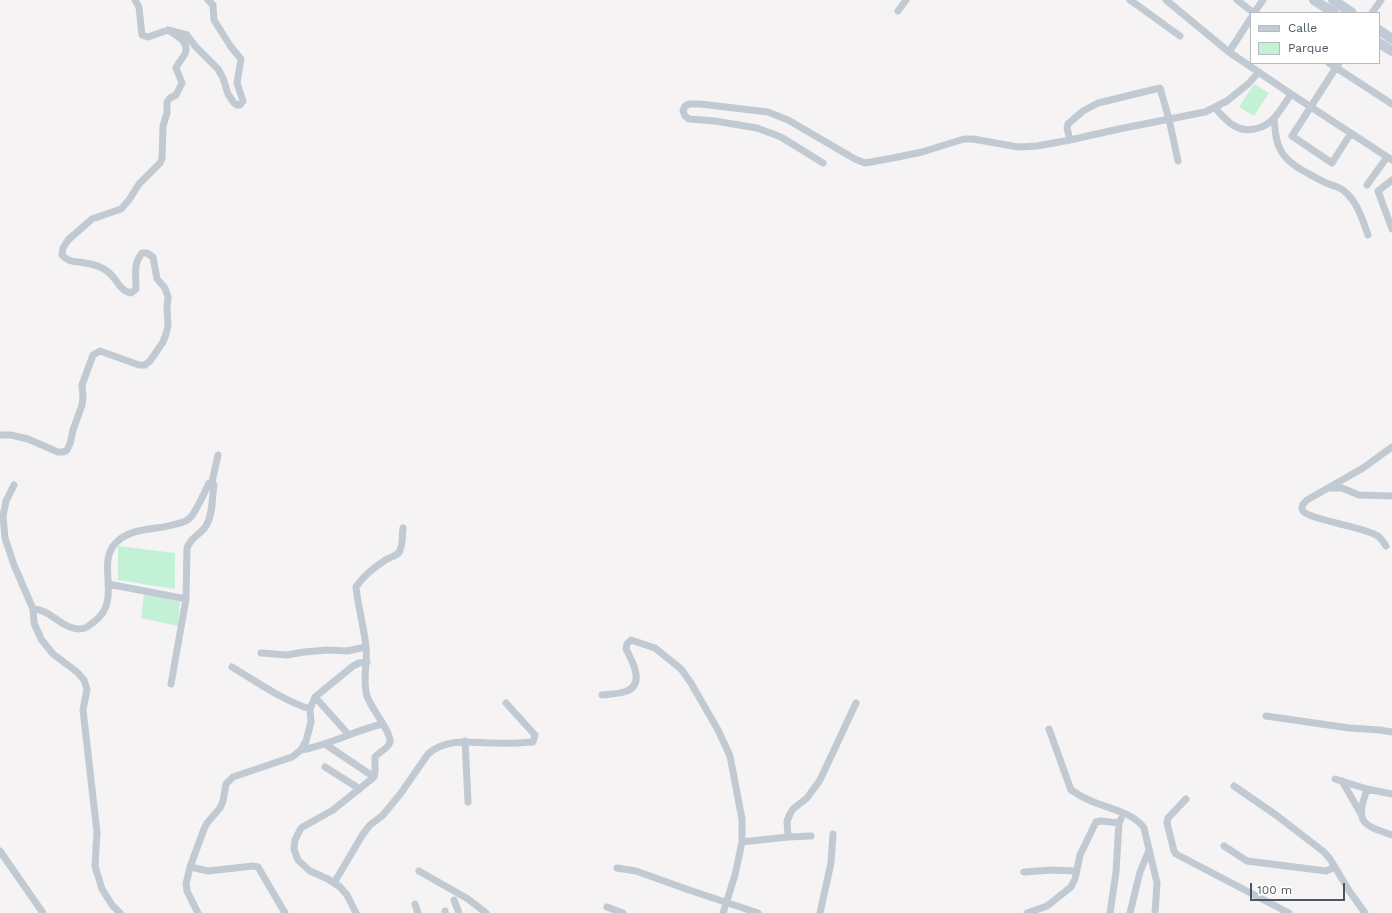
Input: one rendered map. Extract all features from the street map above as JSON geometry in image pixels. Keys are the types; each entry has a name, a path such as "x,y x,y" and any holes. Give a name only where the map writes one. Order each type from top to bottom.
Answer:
{"main road":[{"path":"1314,0 1332,12"},
{"path":"1333,0 1351,12"},
{"path":"1380,31 1392,39"},
{"path":"1380,44 1392,51"}],"street":[{"path":"135,0 139,7 142,35 148,37 168,30 183,33 189,37 195,46 218,69 223,78 228,94 234,103 240,105 243,101 237,83 241,59 231,47 214,20 213,5 208,0"},
{"path":"898,11 906,0"},
{"path":"1130,0 1180,36"},
{"path":"1166,0 1229,52 1389,158 1367,185"},
{"path":"1238,0 1253,12"},
{"path":"1255,12 1263,0"},
{"path":"1373,12 1381,0"},
{"path":"1229,52 1250,20"},
{"path":"0,435 11,435 28,439 58,452 65,452 69,448 73,430 82,406 83,398 81,387 93,355 100,351 139,365 145,365 150,361 163,342 166,334 168,297 165,288 157,279 153,257 147,253 142,253 137,259 135,267 136,289 131,293 126,292 109,273 96,266 66,259 62,255 63,248 68,240 92,219 121,209 125,206 139,184 162,159 163,126 167,113 167,102 176,94 181,86 182,81 176,66 185,53 184,43 182,40 168,30"},
{"path":"1351,133 1332,163 1292,136 1338,65 1392,104"},
{"path":"823,163 781,137 757,128 715,121 689,119 685,116 683,111 685,106 689,104 700,104 768,112 788,120 855,159 865,163 922,152 964,139 973,139 1018,147 1037,146 1205,112 1215,108 1227,100 1248,84 1259,72"},
{"path":"1070,140 1067,128 1068,124 1083,111 1098,103 1160,88 1169,119 1178,160"},
{"path":"1215,108 1232,125 1242,129 1251,130 1263,127 1274,118 1291,94"},
{"path":"1274,118 1277,141 1284,156 1302,170 1334,187 1342,189 1359,209 1368,235"},
{"path":"1392,180 1378,191 1392,229"},
{"path":"1386,546 1381,539 1374,534 1312,516 1304,512 1302,508 1304,503 1362,468 1392,447"},
{"path":"171,684 186,598 187,548 190,541 206,526 209,519 214,485 212,482 218,455"},
{"path":"33,608 46,612 62,623 75,629 86,628 100,616 107,606 108,555 114,546 121,538 132,532 173,525 190,518 209,483 212,482"},
{"path":"14,485 6,501 2,516 6,538 14,566 33,608 34,623 41,639 53,654 81,676 87,690 84,710 97,832 95,866 102,889 112,905 120,913"},
{"path":"1327,488 1342,488 1359,495 1392,496"},
{"path":"356,913 347,895 334,883 328,878 310,871 298,860 294,849 295,840 300,828 333,810 374,777 376,772 375,757 390,742 383,724 367,696 365,683 367,662 366,647 356,587 361,580 384,561 398,554 400,551 403,528"},
{"path":"108,584 186,598"},
{"path":"602,695 626,692 634,686 636,674 626,649 627,644 631,640 655,648 681,669 691,683 714,723 730,756 742,819 742,842 735,875 723,913"},
{"path":"261,653 287,655 328,650 346,651 366,647"},
{"path":"198,913 186,891 186,884 190,867 207,823 220,808 229,780 233,777 292,757 301,750 306,741 311,722 310,709 315,697 353,666 359,663 367,662"},
{"path":"232,667 279,696 299,706 310,709"},
{"path":"315,697 349,735"},
{"path":"334,883 363,834 370,825 383,815 401,793 428,754 433,750 444,744 465,741 500,744 533,742 535,735 506,703"},
{"path":"788,837 787,821 790,814 793,809 807,798 820,780 856,703"},
{"path":"1266,716 1349,728 1392,732"},
{"path":"301,750 325,744 383,724"},
{"path":"1049,729 1071,790 1090,801 1140,822 1144,828 1157,883 1155,913"},
{"path":"465,741 468,802"},
{"path":"325,744 374,777"},
{"path":"325,767 360,789"},
{"path":"1392,794 1367,789 1338,780 1365,823 1372,828 1392,836"},
{"path":"1234,786 1276,815 1324,852 1365,913"},
{"path":"1360,814 1367,789"},
{"path":"1186,799 1168,818 1167,823 1176,854 1290,913"},
{"path":"1110,913 1116,872 1119,823 1124,814"},
{"path":"1027,913 1047,906 1071,887 1075,879 1080,855 1096,822 1101,821 1119,823"},
{"path":"820,913 831,863 832,834"},
{"path":"742,842 811,836"},
{"path":"1224,846 1247,861 1326,871 1335,867"},
{"path":"1130,913 1140,872 1150,850"},
{"path":"0,851 42,913"},
{"path":"190,867 208,871 256,866 285,913"},
{"path":"618,868 636,871 758,913"},
{"path":"1024,872 1053,870 1076,871"},
{"path":"419,871 468,899 486,913"},
{"path":"454,900 459,913"},
{"path":"415,904 418,913"},
{"path":"607,907 623,913"}],"green space":[{"path":"1254,84 1269,93 1254,116 1239,107"},
{"path":"118,546 175,553 175,589 118,580"},
{"path":"144,594 180,602 178,626 141,618"}]}
